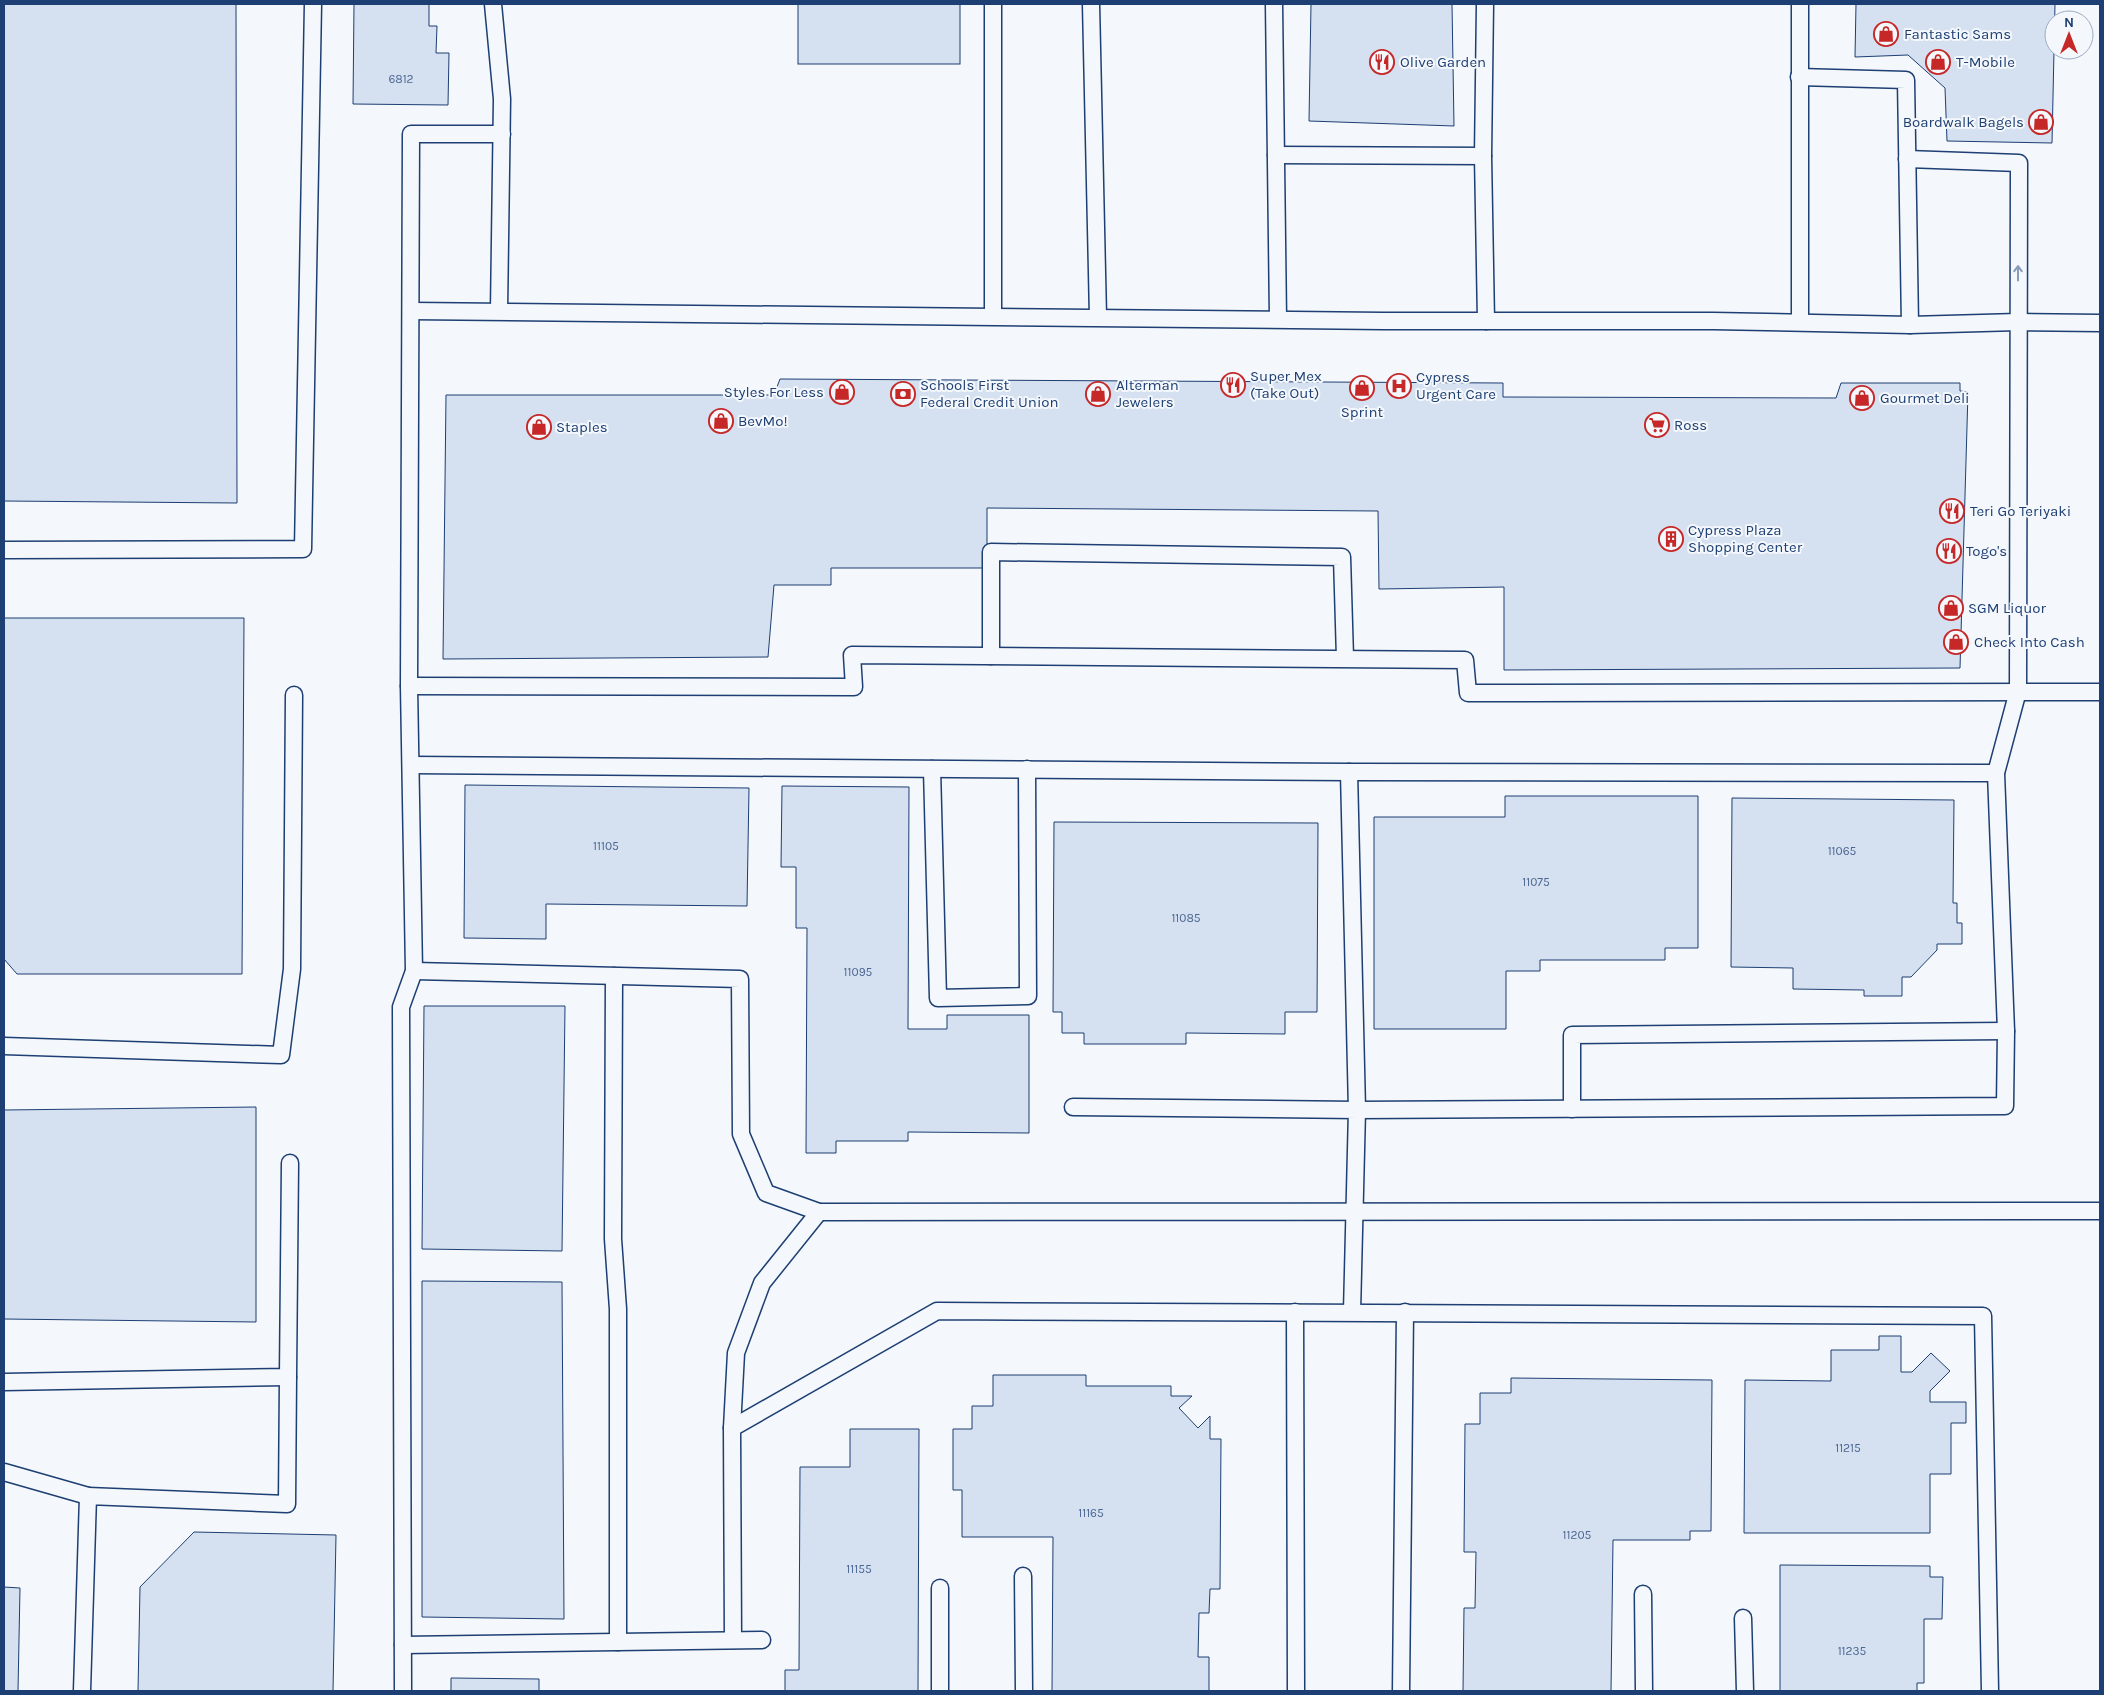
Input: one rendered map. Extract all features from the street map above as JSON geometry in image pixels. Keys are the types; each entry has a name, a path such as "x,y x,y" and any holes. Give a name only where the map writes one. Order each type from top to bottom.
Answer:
{"lane":[{"path":"4,550 303,549 313,4"},
{"path":"493,4 502,99 500,311"},
{"path":"992,4 992,316"},
{"path":"1091,4 1098,317"},
{"path":"1274,4 1278,319"},
{"path":"1485,4 1483,156 1486,321"},
{"path":"1800,4 1800,322"},
{"path":"1799,77 1906,80 1910,325"},
{"path":"403,1691 401,1007 414,971 409,686 411,134 502,134"},
{"path":"1276,155 1483,156"},
{"path":"1073,1107 1357,1110 2005,1106 2006,1031 1996,772 2018,691 2018,163 1907,159"},
{"path":"411,311 1800,322 1910,325 2018,322 2100,323"},
{"path":"991,656 991,552 1342,557 1345,658"},
{"path":"409,686 854,687 852,655 1465,660 1468,693 2100,692"},
{"path":"4,1046 281,1055 292,969 294,695"},
{"path":"411,765 1349,772 1996,772"},
{"path":"932,769 938,998 1028,996 1027,770"},
{"path":"1349,772 1357,1110 1352,1312"},
{"path":"414,971 740,979 741,1134 766,1193 820,1212 2100,1211"},
{"path":"614,976 613,1239 618,1309 618,1642"},
{"path":"1572,1109 1572,1035 2006,1031"},
{"path":"4,1472 88,1496 286,1504 290,1163"},
{"path":"734,1640 732,1428 736,1353 762,1283 820,1212"},
{"path":"732,1428 937,1311 1983,1316 1990,1691"},
{"path":"1295,1312 1296,1691"},
{"path":"1400,1691 1405,1312"},
{"path":"4,1382 288,1377"},
{"path":"82,1691 88,1496"},
{"path":"1023,1576 1024,1691"},
{"path":"940,1588 940,1691"},
{"path":"1643,1594 1644,1691"},
{"path":"1743,1618 1744,1691"},
{"path":"403,1645 762,1640"}],"building":[{"path":"4,4 236,4 237,503 4,501"},
{"path":"354,4 429,4 429,26 437,26 436,53 449,53 448,105 353,104"},
{"path":"798,4 960,4 960,64 798,64"},
{"name":"Olive Garden","path":"1311,4 1452,4 1454,126 1309,121"},
{"path":"1856,4 2055,4 2055,10 2044,10 2044,60 2054,60 2052,143 1947,141 1945,88 1908,55 1855,57"},
{"name":"Cypress Plaza Shopping Center","path":"780,379 1503,383 1503,397 1836,398 1841,383 1960,383 1960,391 1968,392 1960,668 1504,670 1504,587 1379,589 1378,511 987,508 987,568 831,568 831,585 774,585 768,657 443,659 446,395 774,395"},
{"path":"4,618 244,618 242,974 17,974 4,959"},
{"path":"465,785 749,788 747,906 546,904 546,939 464,938"},
{"path":"782,786 909,787 908,1029 947,1029 947,1015 1029,1015 1029,1133 908,1132 908,1141 836,1141 836,1153 806,1153 807,928 796,928 796,867 781,867"},
{"path":"1505,796 1698,796 1698,948 1665,948 1665,960 1540,960 1540,971 1506,971 1506,1029 1374,1029 1374,817 1505,817"},
{"path":"1732,798 1954,800 1953,903 1957,903 1957,923 1962,923 1962,944 1937,944 1937,950 1911,977 1902,977 1902,996 1864,996 1864,990 1793,989 1793,968 1731,967"},
{"path":"1054,822 1318,823 1317,1012 1285,1012 1285,1034 1186,1033 1186,1044 1084,1044 1084,1033 1062,1033 1062,1012 1053,1012"},
{"path":"424,1006 565,1006 562,1251 422,1249"},
{"path":"256,1107 256,1322 4,1319 4,1110"},
{"path":"422,1281 562,1282 564,1619 422,1617"},
{"path":"1879,1336 1901,1336 1901,1372 1912,1372 1931,1353 1950,1371 1930,1391 1930,1402 1966,1402 1966,1423 1951,1423 1951,1474 1930,1474 1930,1533 1744,1533 1745,1380 1831,1381 1831,1350 1879,1350"},
{"path":"993,1375 1086,1375 1086,1386 1171,1386 1171,1396 1192,1396 1179,1408 1198,1428 1210,1416 1210,1439 1221,1439 1220,1589 1210,1589 1209,1613 1199,1613 1198,1657 1209,1657 1209,1691 1052,1691 1053,1537 962,1537 962,1490 953,1490 953,1429 972,1429 972,1406 993,1406"},
{"path":"1511,1378 1712,1380 1711,1531 1690,1531 1690,1540 1613,1540 1611,1691 1463,1691 1464,1608 1475,1608 1476,1552 1464,1552 1465,1424 1480,1424 1480,1393 1511,1393"},
{"path":"850,1429 919,1429 918,1691 785,1691 785,1670 799,1670 800,1467 850,1467"},
{"path":"194,1532 336,1535 333,1691 138,1691 140,1587"},
{"path":"1780,1565 1930,1566 1930,1577 1943,1577 1942,1619 1924,1619 1924,1683 1917,1683 1917,1691 1780,1691"},
{"path":"4,1587 20,1588 18,1691 4,1691"},
{"path":"451,1678 539,1679 539,1691 451,1691"}],"place":[{"name":"Fantastic Sams","path":"1886,34"},
{"name":"Olive Garden","path":"1382,62"},
{"name":"T-Mobile","path":"1938,62"},
{"name":"Boardwalk Bagels","path":"2041,122"},
{"name":"Super Mex (Take Out)","path":"1233,385"},
{"name":"Cypress Urgent Care","path":"1399,386"},
{"name":"Sprint","path":"1362,388"},
{"name":"Styles For Less","path":"842,392"},
{"name":"Schools First Federal Credit Union","path":"903,394"},
{"name":"Alterman Jewelers","path":"1098,394"},
{"name":"Gourmet Deli","path":"1862,398"},
{"name":"BevMo!","path":"721,421"},
{"name":"Ross","path":"1657,425"},
{"name":"Staples","path":"539,427"},
{"name":"Teri Go Teriyaki","path":"1952,511"},
{"name":"Cypress Plaza Shopping Center","path":"1671,539"},
{"name":"Togo's","path":"1949,551"},
{"name":"SGM Liquor","path":"1951,608"},
{"name":"Check Into Cash","path":"1956,642"}]}
